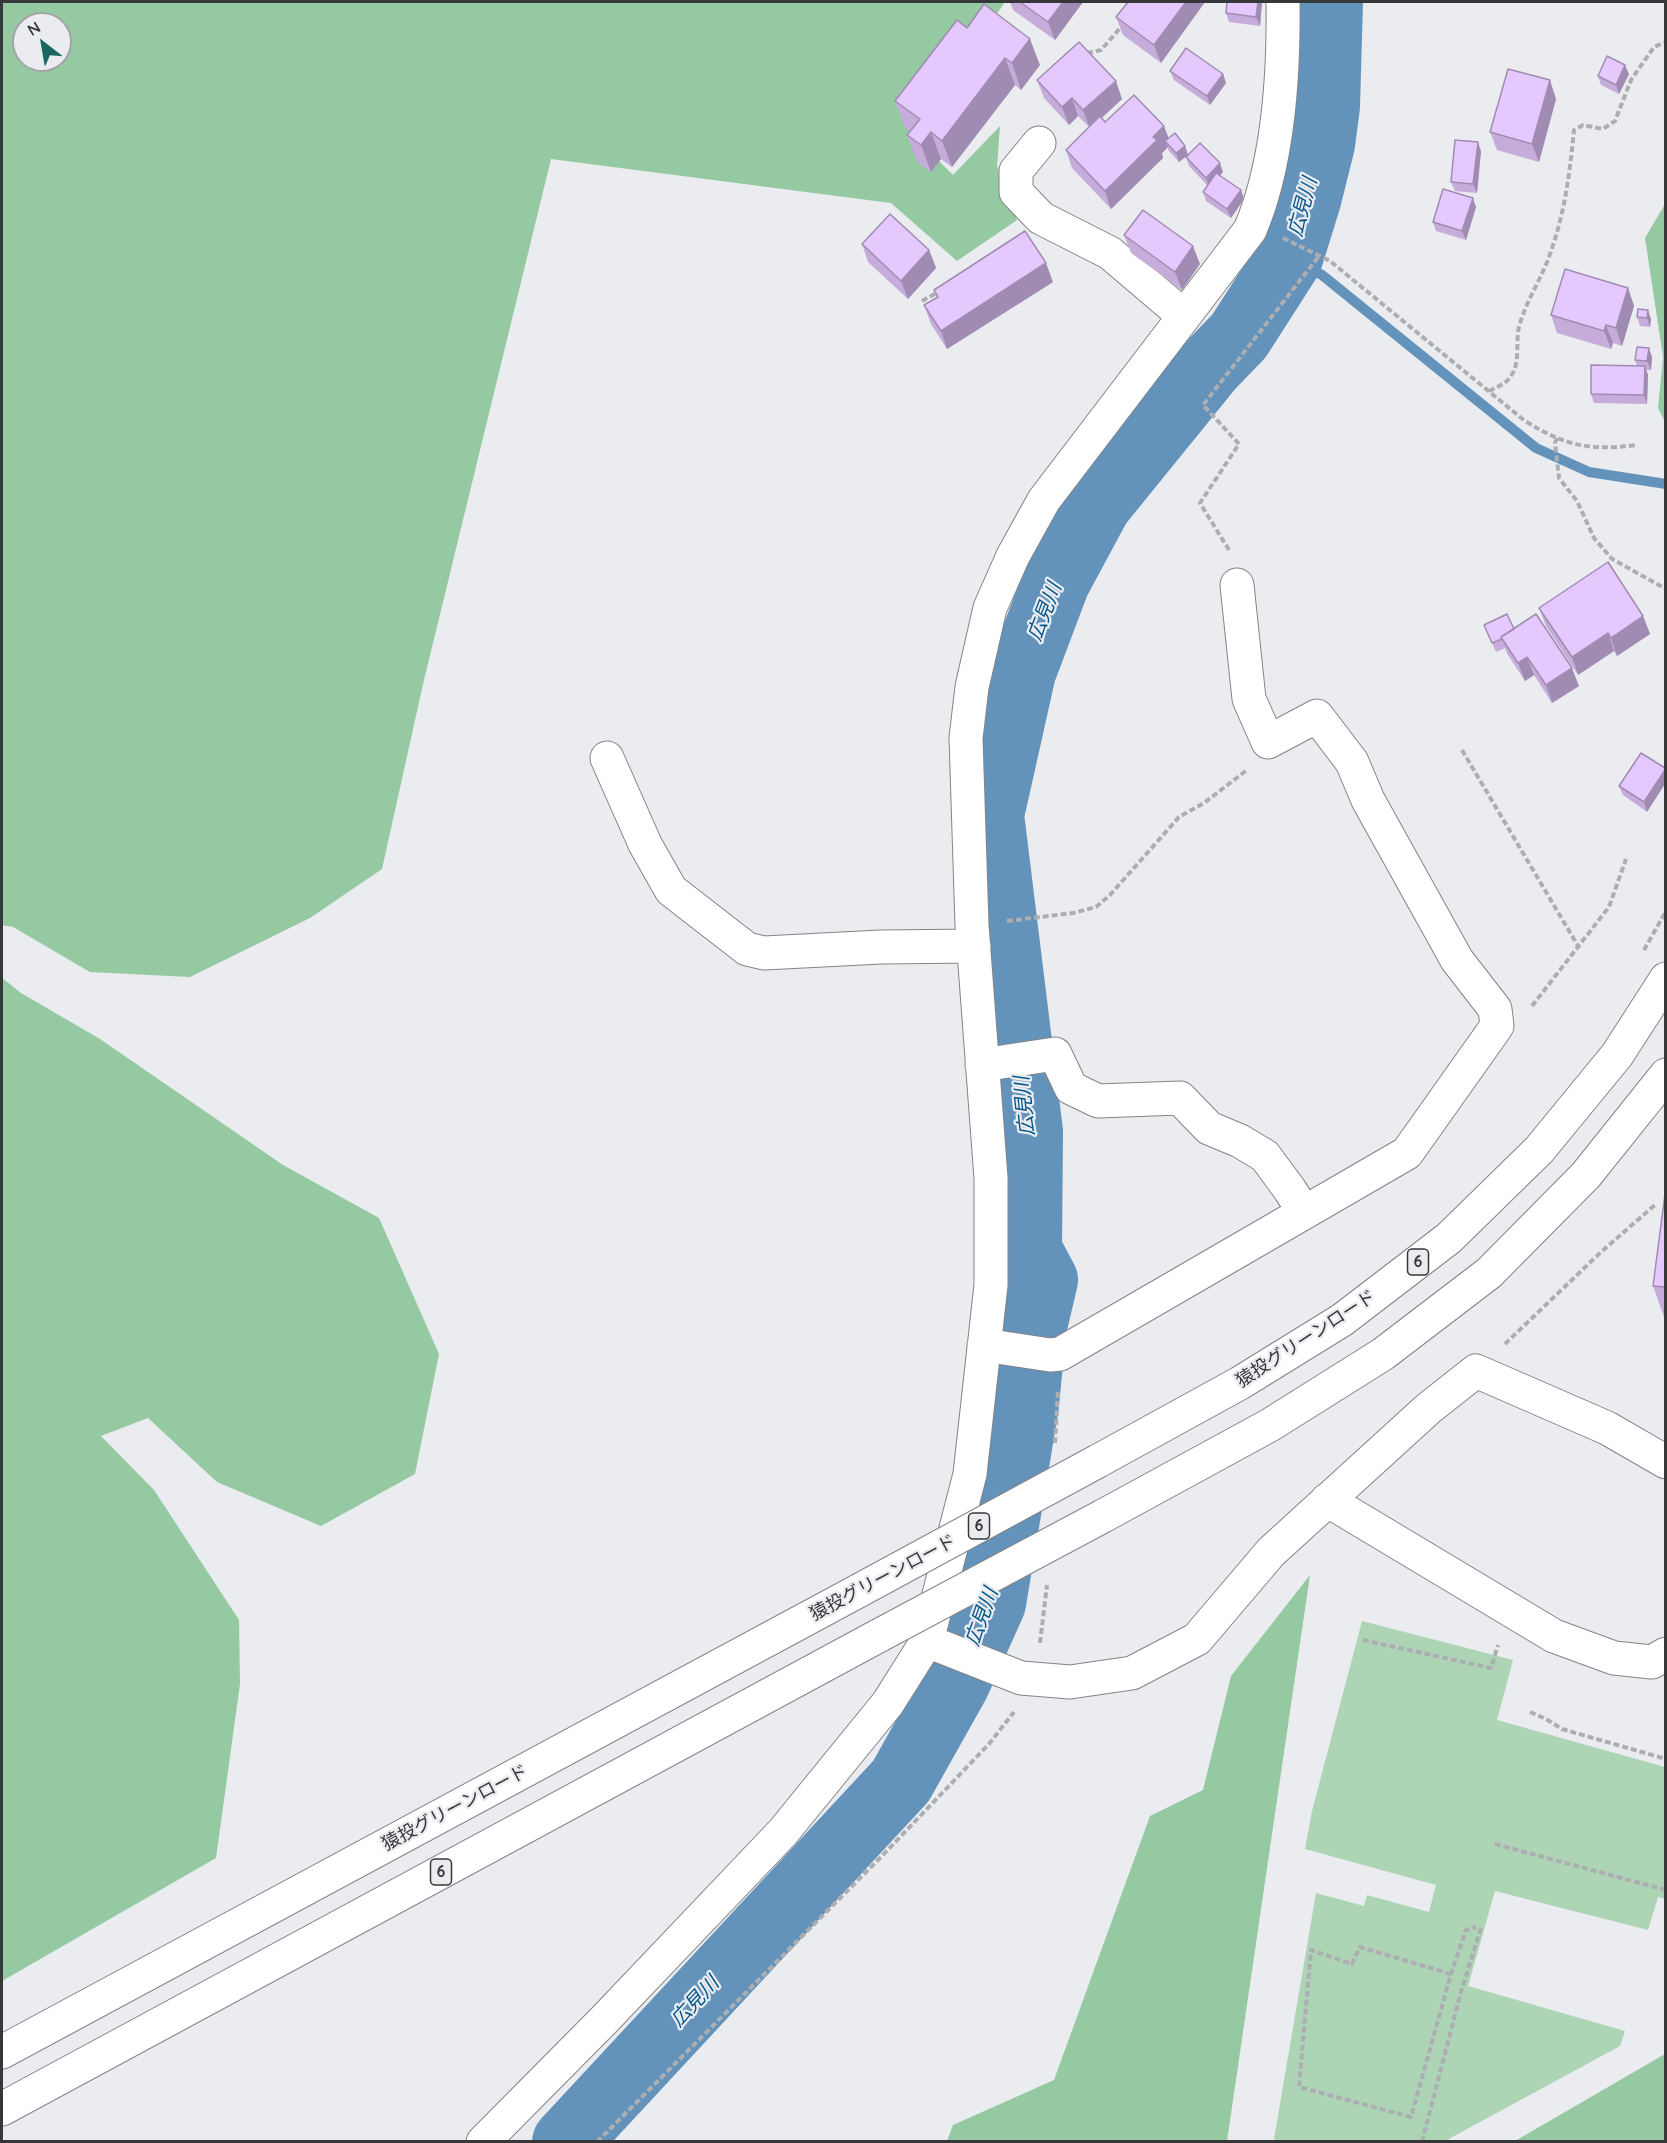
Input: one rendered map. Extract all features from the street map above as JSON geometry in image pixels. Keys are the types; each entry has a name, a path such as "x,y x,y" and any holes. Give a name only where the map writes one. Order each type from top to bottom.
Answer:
{"street":[{"path":"483,2142 783,1832 938,1645 970,1474 991,1285 991,1178 973,935 966,738 972,687 990,608 1013,556 1044,500 1250,230 1268,179 1278,107 1283,2"},
{"path":"1039,143 1016,171 1016,192 1041,218 1110,253 1184,316"},
{"path":"985,1345 1055,1355 1407,1153 1497,1026 1495,1009 1457,960 1368,800 1352,762 1317,716 1268,742 1249,699 1237,585"},
{"path":"607,758 645,844 670,890 747,949 764,953 881,947 973,935"},
{"name":"猿投グリーンロード","path":"2,2052 1098,1461 1240,1383 1342,1320 1449,1238 1539,1150 1617,1055 1665,979"},
{"path":"984,1064 1055,1054 1071,1088 1098,1101 1180,1098 1209,1128 1265,1156 1304,1212"},
{"name":"6","path":"2,2109 1270,1425 1374,1360 1489,1273 1586,1175 1665,1075"},
{"path":"938,1645 1026,1678 1070,1682 1132,1673 1197,1638 1271,1552 1429,1408 1476,1371 1607,1428 1665,1462"},
{"path":"1327,1500 1554,1636 1614,1658 1652,1662 1665,1654"}],"path":[{"path":"1080,54 1101,50 1125,22"},
{"path":"1489,391 1501,386 1511,376 1516,364 1519,328 1551,252 1564,204 1574,130 1583,125 1603,129 1615,121 1630,80 1654,47 1665,42"},
{"path":"1307,250 1330,261 1525,421 1557,438 1579,445 1609,449 1637,445"},
{"path":"1237,585 1239,564 1200,503 1239,444 1203,405 1319,256"},
{"path":"922,301 947,288"},
{"path":"1557,438 1555,443 1560,478 1577,501 1594,538 1612,559 1665,589"},
{"path":"973,935 1096,907 1110,895 1179,817 1204,803 1263,758 1268,742"},
{"path":"1462,750 1578,946"},
{"path":"1497,1026 1508,1024 1525,1015 1609,907 1626,859"},
{"path":"1476,1371 1601,1252 1656,1204"},
{"path":"1055,1355 1055,1448"},
{"path":"597,2142 881,1857 989,1744 1015,1711 1026,1678 1037,1661 1048,1577"},
{"path":"1363,1640 1491,1668 1503,1628 1513,1612"},
{"path":"1530,1712 1562,1729 1665,1759"},
{"path":"1495,1844 1665,1890"},
{"path":"1422,2142 1478,1928 1467,1930 1451,1974 1411,2117 1299,2087 1311,1950 1352,1964 1360,1947 1451,1974"}],"green space":[{"path":"2,2 1005,2 913,135 953,175 1000,126 997,166 1017,220 957,261 891,203 551,159 423,684 382,869 310,918 190,977 90,972 13,927 2,925"},
{"path":"1665,204 1665,422 1658,408 1663,357 1645,238"},
{"path":"2,978 21,993 100,1039 283,1165 379,1218 439,1354 415,1474 321,1526 217,1482 148,1418 101,1436 154,1490 239,1620 240,1684 216,1858 2,1981"},
{"path":"1310,1575 1227,2141 947,2141 953,2125 1054,2080 1150,1816 1203,1790 1231,1676"},
{"path":"1362,1621 1513,1660 1497,1720 1665,1767 1665,1899 1658,1897 1648,1930 1495,1891 1468,1986 1625,2031 1620,2046 1445,2141 1280,2142 1274,2139 1316,1893 1364,1906 1367,1895 1429,1912 1436,1885 1305,1849 1312,1811"},
{"path":"1665,2054 1665,2141 1515,2141"}],"building":[{"path":"1020,2 1063,2 1048,22"},
{"path":"1128,2 1186,2 1154,45 1116,17"},
{"path":"1227,2 1258,2 1256,17 1226,13"},
{"path":"984,4 1030,39 1012,63 1005,58 942,141 931,132 921,145 907,135 920,119 895,101 957,20 967,28"},
{"path":"1079,42 1116,81 1083,110 1072,98 1062,107 1037,80"},
{"path":"1186,48 1223,74 1207,96 1170,71"},
{"path":"1607,56 1625,65 1616,85 1598,76"},
{"path":"1508,69 1550,80 1532,144 1490,132"},
{"path":"1134,95 1164,126 1153,137 1157,140 1105,191 1066,150 1100,116 1105,122"},
{"path":"1175,133 1185,146 1176,153 1165,141"},
{"path":"1455,140 1478,142 1473,184 1451,182"},
{"path":"1200,143 1220,163 1206,178 1186,157"},
{"path":"1216,173 1241,190 1227,209 1203,192"},
{"path":"1443,189 1473,198 1462,231 1433,222"},
{"path":"1143,210 1193,246 1175,272 1124,235"},
{"path":"890,214 929,250 901,281 862,244"},
{"path":"1025,231 1046,263 941,331 924,305 938,297 934,290"},
{"path":"1565,269 1628,288 1616,328 1606,325 1604,331 1551,315"},
{"path":"1638,309 1648,310 1647,318 1637,317"},
{"path":"1637,347 1649,348 1647,361 1635,360"},
{"path":"1591,365 1645,366 1644,395 1591,394"},
{"path":"1608,562 1643,616 1611,638 1608,633 1572,657 1539,608"},
{"path":"1507,614 1514,629 1501,637 1502,639 1492,643 1484,625"},
{"path":"1536,614 1572,668 1546,685 1527,657 1518,663 1501,637"},
{"path":"1641,753 1665,768 1644,802 1619,786"},
{"path":"1665,1194 1665,1287 1653,1286"}],"waterway":[{"name":"広見川","path":"566,2142 901,1781 956,1683 992,1603 1025,1405 1032,1331 1044,1280 1028,1250 1029,1132 990,815 1022,672 1056,582 1098,504 1210,366 1239,336 1289,258 1321,144 1326,106 1329,2"},
{"path":"1289,258 1322,275 1536,448 1589,472 1666,484"}]}
